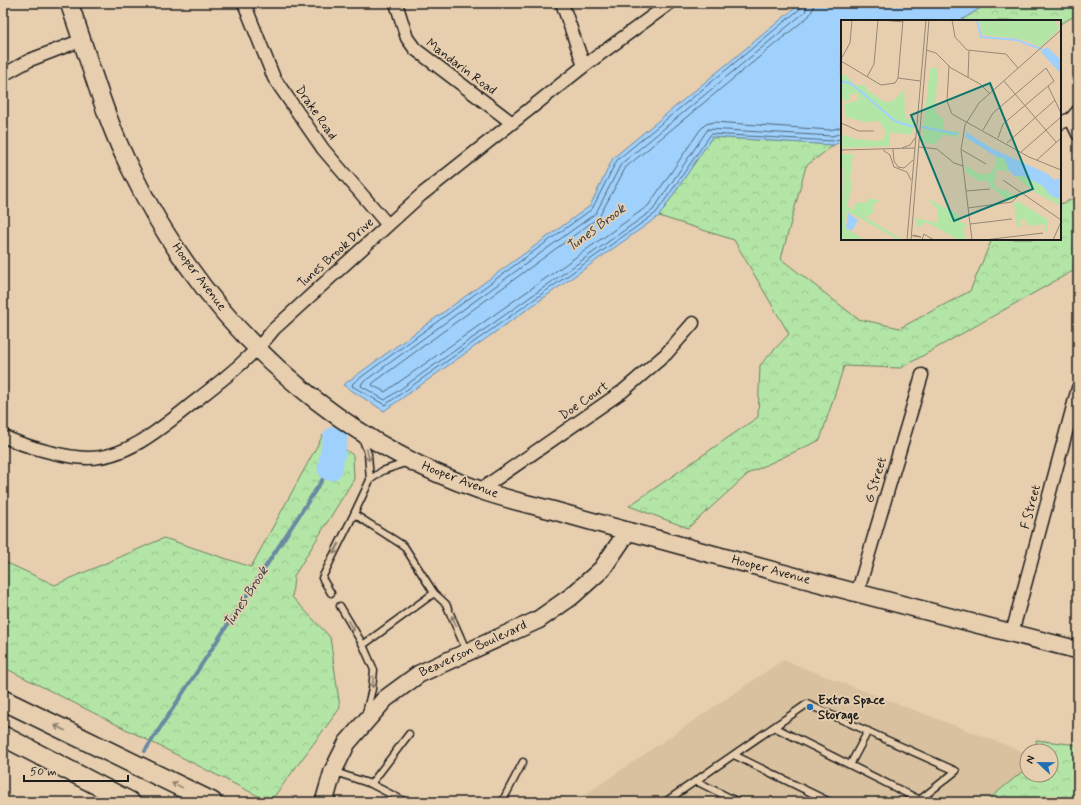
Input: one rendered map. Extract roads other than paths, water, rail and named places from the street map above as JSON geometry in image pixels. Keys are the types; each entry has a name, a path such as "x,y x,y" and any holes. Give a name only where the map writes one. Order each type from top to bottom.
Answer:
{"main road":[{"name":"Hooper Avenue","path":"69,3 109,118 130,170 157,218 188,267 225,314 279,370 360,432 412,461 480,490 857,594 1078,650"},
{"name":"Beaverson Boulevard","path":"324,802 333,771 347,743 384,699 419,674 538,620 572,596 602,569 628,531"},
{"path":"3,700 212,802"},
{"path":"3,736 130,802"}],"street":[{"name":"Drake Road","path":"244,3 274,78 323,149 388,225"},
{"name":"Mandarin Road","path":"396,3 407,38 415,50 511,122"},
{"path":"562,3 584,66"},
{"name":"Tunes Brook Drive","path":"3,436 63,456 88,458 113,454 137,443 167,424 240,366 274,329 421,194 584,66 670,3"},
{"path":"3,75 30,60 82,40"},
{"path":"1070,118 1078,134"},
{"name":"Doe Court","path":"480,490 623,391 666,354 693,323"},
{"name":"G Street","path":"857,594 922,375"},
{"name":"F Street","path":"1012,633 1078,388"}],"lane":[{"path":"360,432 368,454 370,480"},
{"path":"332,593 322,578 370,480 382,471 412,461"},
{"path":"354,514 404,546 434,593 446,604 467,653"},
{"path":"363,646 434,593"},
{"path":"340,606 363,646 374,670 372,689 364,721"},
{"path":"665,802 807,704 956,771 918,801 774,727"},
{"path":"850,765 868,732"},
{"path":"371,784 410,734"},
{"path":"734,755 830,802"},
{"path":"502,802 523,762"},
{"path":"333,771 371,784 406,802"},
{"path":"696,781 738,802"}],"water":[{"path":"801,3 988,3 962,20 841,20 841,142 834,145 712,137 659,216 384,411 343,385 590,206 613,158"}],"waterway":[{"name":"Tunes Brook","path":"330,468 335,439"},
{"name":"Tunes Brook","path":"145,751 330,468"}],"place":[{"name":"Extra Space Storage","path":"810,707"}]}
